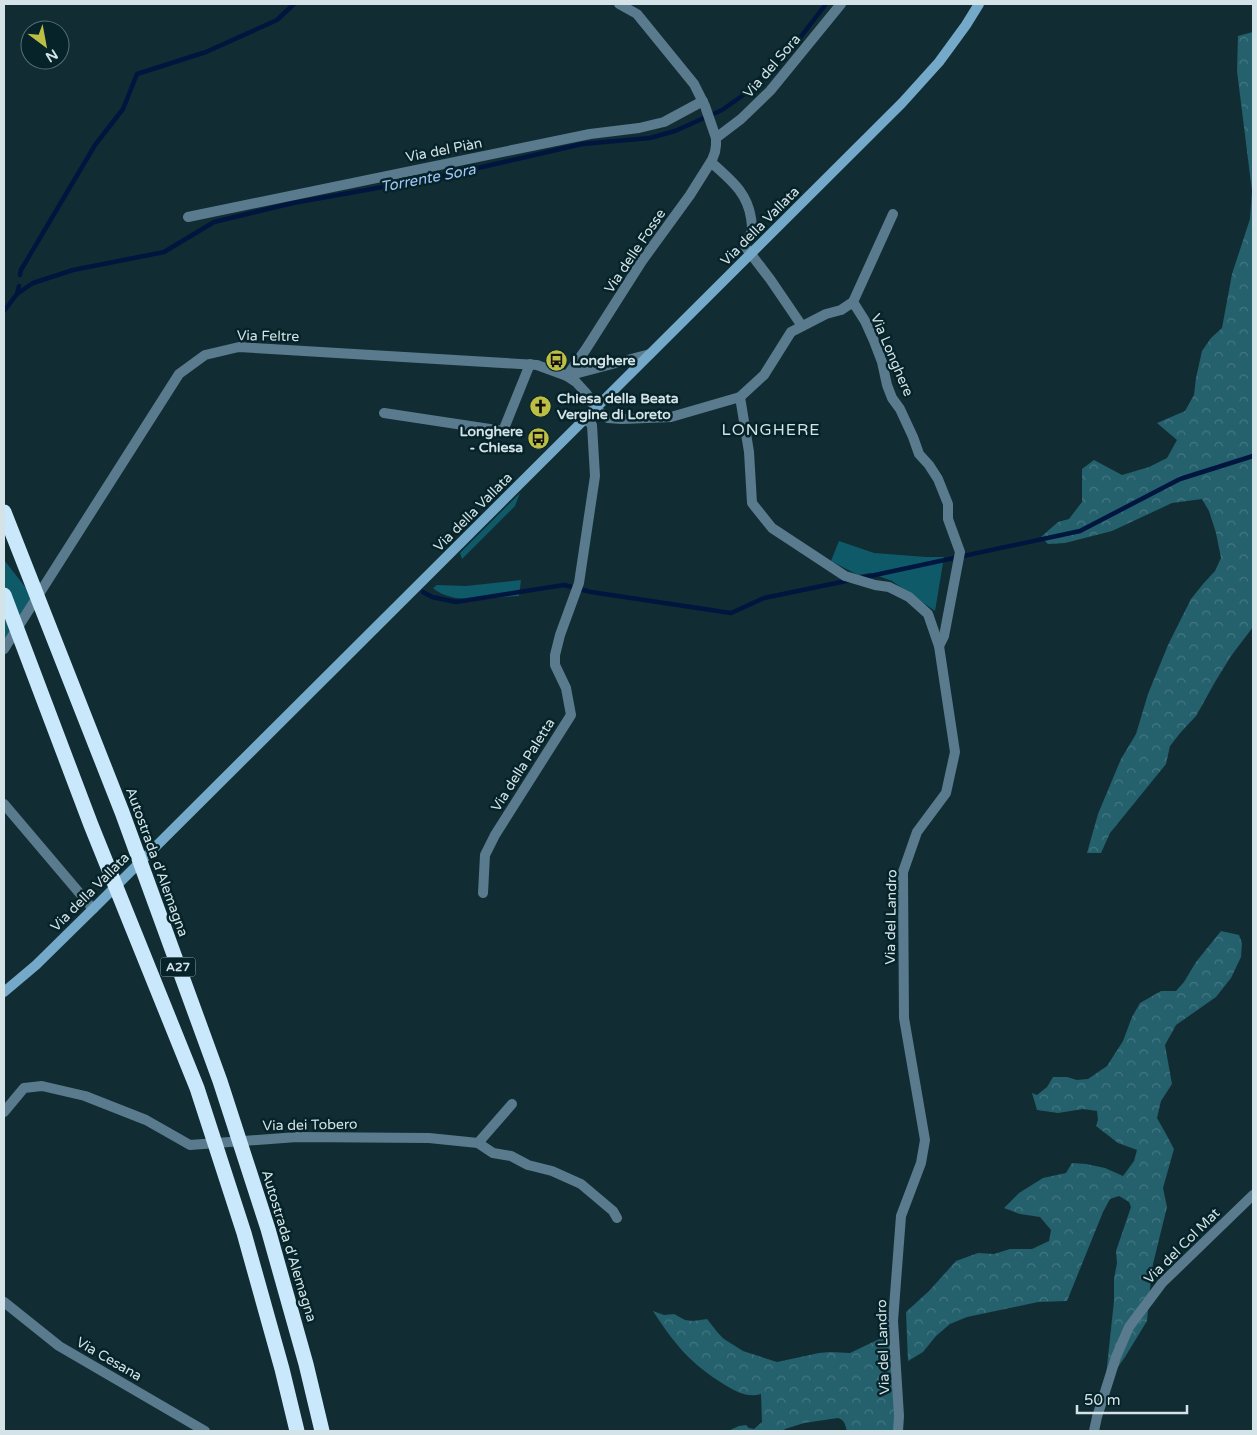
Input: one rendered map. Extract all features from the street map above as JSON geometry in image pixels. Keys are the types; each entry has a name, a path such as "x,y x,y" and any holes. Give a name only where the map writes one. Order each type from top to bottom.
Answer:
{"highway":[{"name":"Autostrada d'Alemagna","path":"4,512 122,812 220,1081 268,1229 306,1364 322,1431"},
{"name":"A27","path":"4,595 91,825 197,1088 247,1242 297,1431"}],"main road":[{"name":"Via della Vallata","path":"4,992 36,965 93,909 902,103 939,62 979,4"}],"street":[{"path":"619,4 637,14 689,77 704,104 716,138"},
{"name":"Via del Sora","path":"716,138 741,119 770,91 841,4"},
{"name":"Via del Piàn","path":"188,217 583,136 653,125 704,104"},
{"name":"Via delle Fosse","path":"567,376 642,261 690,195 715,152 716,138"},
{"path":"710,162 738,187 745,197 750,210 752,234 744,245 802,326"},
{"path":"596,409 608,418 671,417 740,397 764,375 790,332 826,314 842,310 853,302 893,214"},
{"name":"Via Longhere","path":"853,302 865,321 874,341 892,398 900,409 919,454 938,479 948,504 948,519 960,552 944,636 939,646"},
{"name":"Via Feltre","path":"4,649 179,374 206,355 239,347 530,364 567,376 586,392 596,409"},
{"path":"567,376 650,354"},
{"path":"384,413 502,432 530,364"},
{"name":"Via del Landro","path":"740,397 749,452 752,503 767,522 772,528 845,576 889,587 909,596 928,614 939,646 955,752 946,793 917,832 903,872 904,1018 925,1140 921,1162 901,1216 893,1321 899,1416 898,1431"},
{"name":"Via della Paletta","path":"483,893 485,854 571,715 566,688 555,665 555,655 560,635 579,583 595,476 592,425 586,419"},
{"path":"4,804 93,909"},
{"name":"Via dei Tobero","path":"4,1112 24,1088 42,1086 85,1096 146,1120 190,1145 297,1136 428,1138 478,1143 493,1153 511,1156 528,1165 552,1171 581,1184 614,1211 617,1218"},
{"path":"478,1143 512,1104"},
{"name":"Via del Col Mat","path":"1094,1431 1116,1357 1129,1328 1162,1283 1253,1195"},
{"name":"Via Cesana","path":"4,1302 59,1346 205,1431"}],"shaded area":[{"path":"520,493 515,506 462,559 460,553"},
{"path":"839,541 874,553 944,557 935,611 892,581 870,573 858,575 831,561"},
{"path":"4,560 33,597 4,643"},
{"path":"521,580 519,596 486,599 451,597 441,594 433,588 437,585 466,586"}],"green space":[{"path":"1253,32 1253,627 1231,656 1196,716 1170,746 1166,764 1110,833 1101,853 1087,853 1098,814 1121,759 1136,734 1148,694 1168,645 1191,599 1215,571 1221,558 1209,511 1202,499 1172,503 1112,531 1065,543 1048,544 1041,537 1058,522 1069,519 1082,502 1082,469 1094,460 1122,475 1149,467 1167,458 1177,440 1157,423 1185,411 1194,395 1202,351 1211,338 1222,328 1232,274 1250,219 1252,191 1237,71 1238,36"},
{"path":"1221,931 1239,935 1242,943 1241,957 1231,978 1216,997 1176,1025 1165,1045 1172,1084 1161,1101 1157,1118 1174,1149 1163,1188 1167,1207 1152,1268 1147,1321 1105,1385 1114,1301 1116,1251 1131,1207 1129,1202 1119,1196 1110,1199 1103,1212 1067,1301 1038,1302 967,1317 950,1324 936,1336 923,1352 908,1361 906,1312 929,1291 956,1261 978,1253 994,1254 1010,1249 1032,1249 1049,1241 1051,1230 1040,1217 1020,1214 1004,1208 1019,1193 1043,1178 1066,1173 1072,1163 1105,1168 1123,1176 1134,1161 1137,1150 1118,1143 1096,1126 1098,1120 1097,1111 1083,1109 1058,1113 1037,1110 1032,1093 1037,1095 1047,1087 1053,1077 1067,1077 1077,1080 1088,1079 1107,1066 1123,1041 1132,1017 1140,1003 1161,991 1176,991"},
{"path":"653,1311 664,1315 674,1314 685,1320 707,1319 724,1339 743,1351 777,1362 819,1353 850,1353 894,1332 897,1431 847,1431 843,1421 838,1418 804,1423 783,1431 728,1431 746,1425 754,1429 762,1422 761,1394 747,1395 738,1392 702,1369 676,1344"}],"waterway":[{"path":"20,275 21,270 95,145 123,109 137,74 206,52 277,20 294,4"},
{"name":"Torrente Sora","path":"4,311 17,294 33,283 73,270 164,252 214,222 293,203 439,177 582,144 650,138 675,131 722,110 742,96 780,60 826,4"},
{"name":"Torrente Sora","path":"17,294 19,286"},
{"path":"861,578 1080,531 1180,479 1253,456"},
{"path":"423,592 432,597 456,602 564,585 591,592 731,613 764,598 851,580"}],"place":[{"name":"Longhere","path":"556,360"},
{"name":"Chiesa della Beata Vergine di Loreto","path":"541,406"},
{"name":"Longhere - Chiesa","path":"539,439"}],"district":[{"name":"LONGHERE","path":"771,430"}]}
